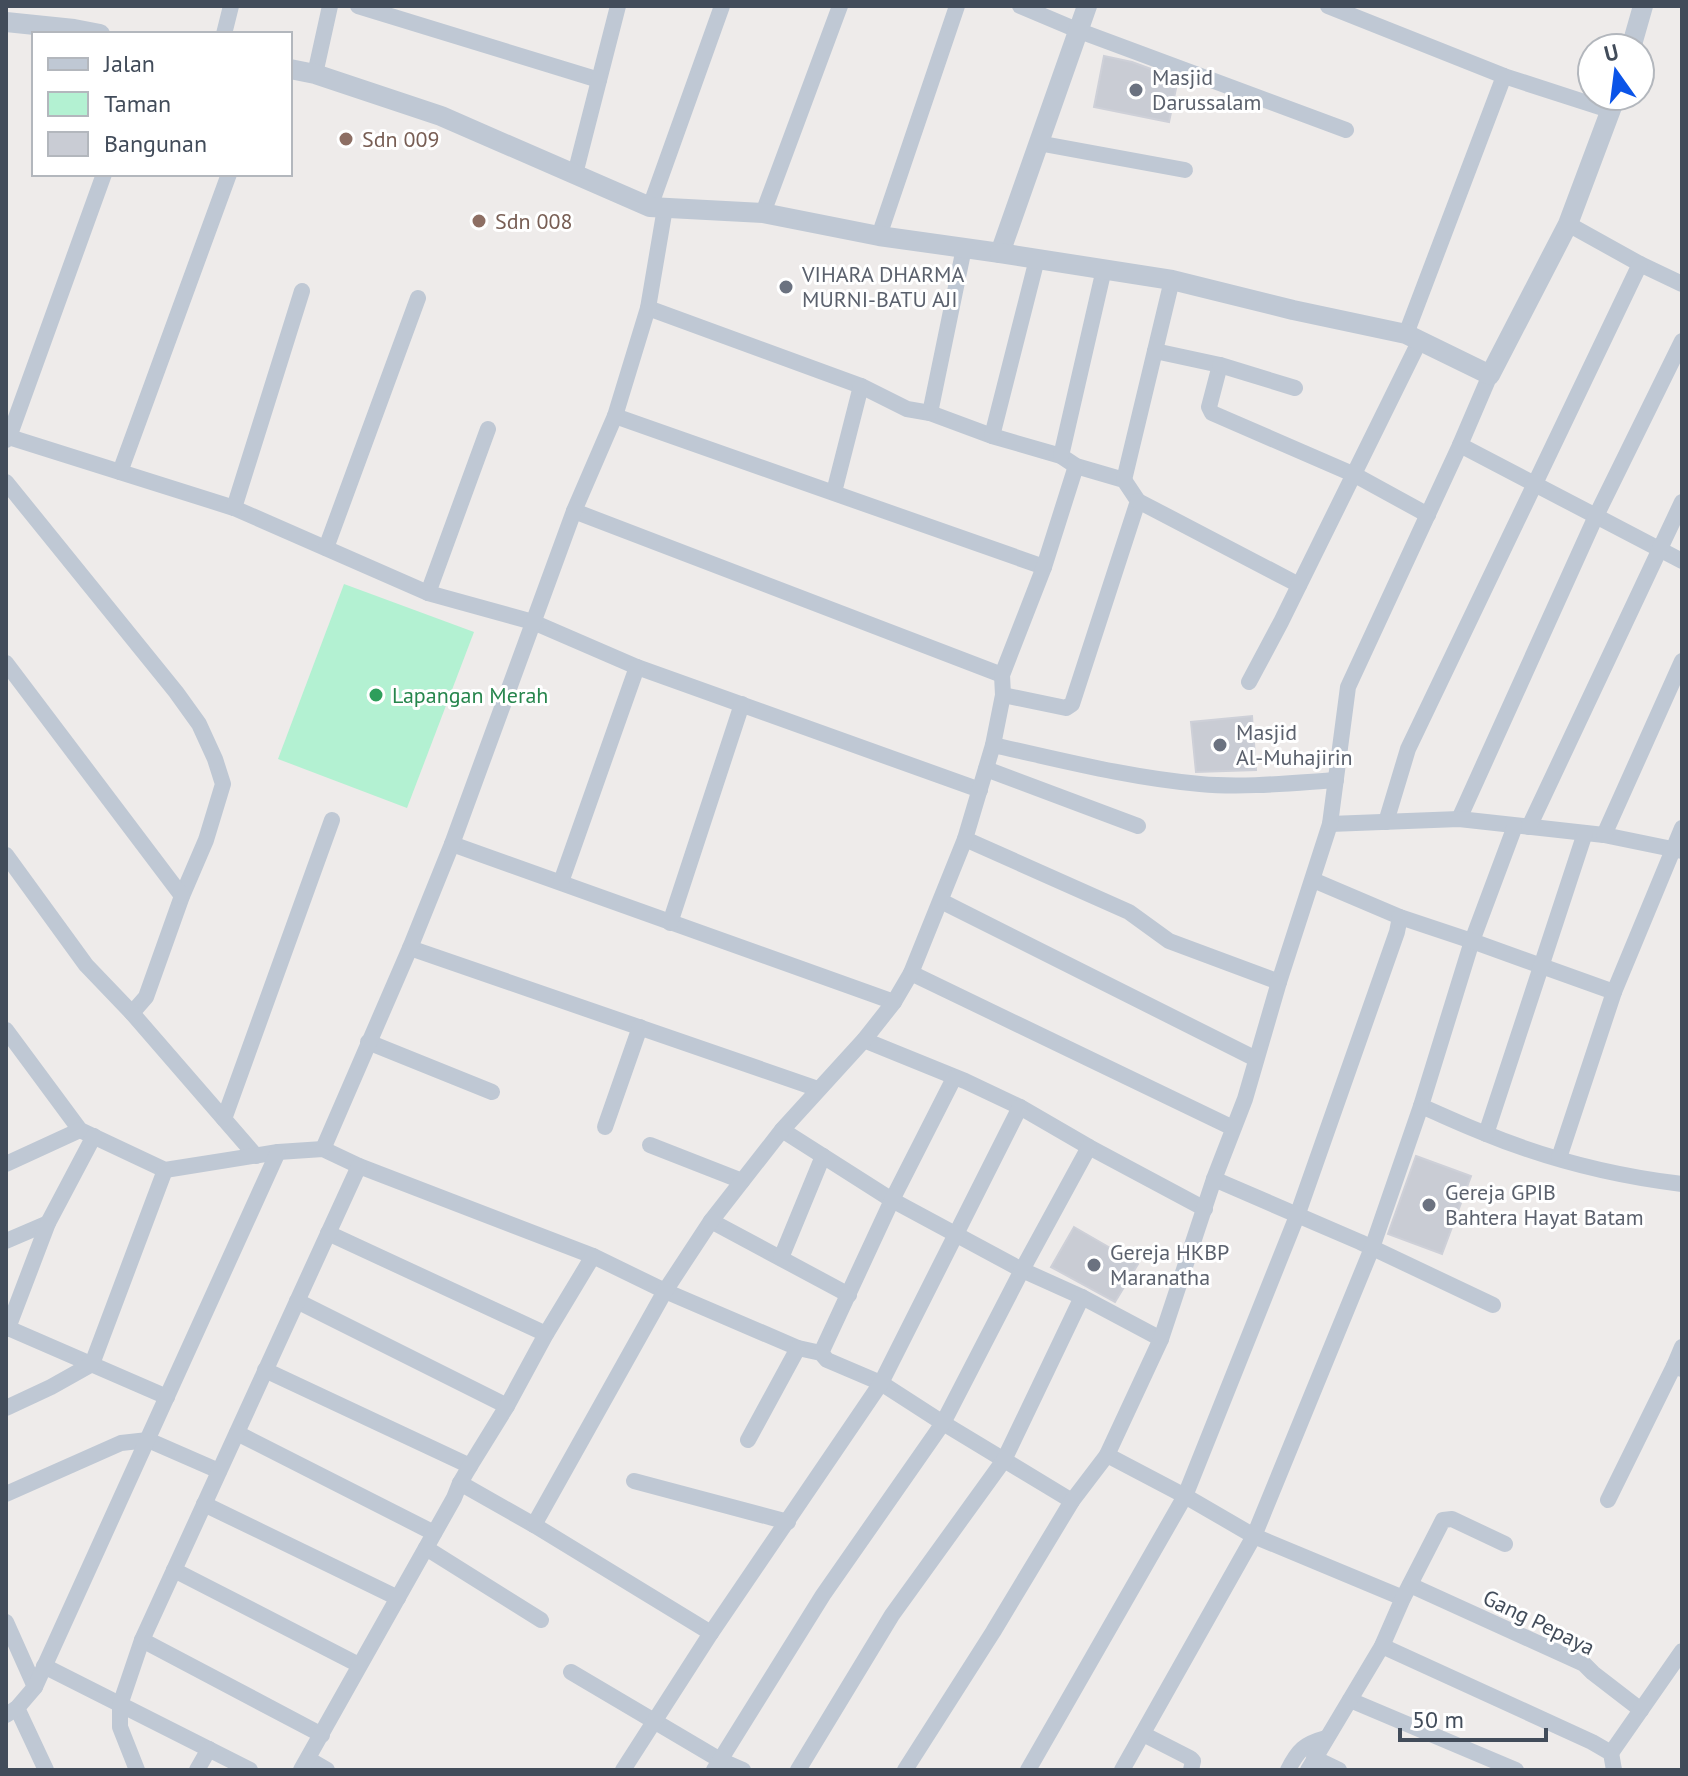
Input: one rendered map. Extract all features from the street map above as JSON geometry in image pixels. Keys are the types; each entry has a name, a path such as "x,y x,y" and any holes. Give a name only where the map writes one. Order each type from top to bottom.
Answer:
{"street":[{"path":"224,32 231,6"},
{"path":"315,74 330,6"},
{"path":"358,6 599,80"},
{"path":"575,174 618,6"},
{"path":"323,1149 452,844 574,511 615,416 648,308 657,208 722,6"},
{"path":"763,213 840,6"},
{"path":"879,236 957,6"},
{"path":"1020,6 1346,130"},
{"path":"1000,253 1087,6"},
{"path":"1328,6 1504,76 1576,94"},
{"path":"1636,32 1643,6"},
{"path":"6,22 90,32"},
{"path":"292,69 315,74 441,116 657,208 763,213 879,236 1172,280 1413,337 1490,375"},
{"path":"1249,682 1355,475 1413,337 1504,76"},
{"path":"912,1768 1072,1501 1107,1455 1161,1339 1214,1179 1245,1099 1330,824 1348,687 1490,375 1568,224 1611,112"},
{"path":"1038,143 1185,170"},
{"path":"103,176 8,438 234,508 428,593 533,622 637,667 980,790"},
{"path":"120,472 228,176"},
{"path":"1568,224 1682,284"},
{"path":"930,413 964,248"},
{"path":"992,436 1037,259"},
{"path":"1386,822 1408,749 1640,264"},
{"path":"1061,456 1104,269"},
{"path":"1124,480 1172,280"},
{"path":"234,508 302,291"},
{"path":"326,548 418,298"},
{"path":"648,308 861,386 907,409 930,413 992,436 1061,456 1076,466 1124,480 1138,501 1299,585"},
{"path":"1459,819 1596,516 1682,341"},
{"path":"1155,351 1220,365 1295,388"},
{"path":"1220,365 1209,407 1212,413 1355,475 1428,515"},
{"path":"834,492 861,386"},
{"path":"615,416 1044,567"},
{"path":"428,593 488,429"},
{"path":"1460,445 1682,561"},
{"path":"534,1525 665,1291 711,1221 782,1130 864,1040 894,1002 911,973 965,839 993,745 1003,695 1002,675 1044,567 1076,466"},
{"path":"6,482 199,724 223,784 206,840 182,896 146,997 132,1013"},
{"path":"1003,695 1066,708 1072,704 1138,501"},
{"path":"1122,1770 1254,1536 1372,1248 1421,1106 1472,941 1522,826 1682,502"},
{"path":"574,511 1002,675"},
{"path":"1604,835 1682,661"},
{"path":"6,663 182,896"},
{"path":"561,882 637,667"},
{"path":"670,923 742,704"},
{"path":"993,745 1122,773 1201,784 1336,780"},
{"path":"986,769 1138,826"},
{"path":"1330,824 1459,819 1604,835 1678,850"},
{"path":"224,1119 332,820"},
{"path":"1559,1158 1614,992 1678,850 1682,828"},
{"path":"1486,1134 1585,833"},
{"path":"965,839 1129,912 1169,941 1279,982"},
{"path":"452,844 894,1002"},
{"path":"6,855 86,965 132,1013 256,1156"},
{"path":"1313,880 1400,917 1614,992"},
{"path":"941,901 1256,1059"},
{"path":"1028,1770 1185,1496 1297,1216 1400,917"},
{"path":"410,948 818,1089"},
{"path":"911,973 1233,1128"},
{"path":"605,1127 640,1027"},
{"path":"6,1030 87,1133 165,1170 278,1152 323,1149 359,1166 593,1256 665,1291 798,1348 821,1353 827,1360 881,1383 1072,1501"},
{"path":"864,1040 1020,1107 1205,1209"},
{"path":"368,1042 492,1092"},
{"path":"821,1353 892,1200 954,1078"},
{"path":"1421,1106 1486,1134 1559,1158 1644,1179 1682,1184"},
{"path":"623,1770 711,1633 881,1383 1020,1107"},
{"path":"782,1130 892,1200 1022,1270 1082,1297 1161,1339"},
{"path":"6,1164 87,1133"},
{"path":"87,1133 7,1328 167,1397"},
{"path":"650,1145 742,1181"},
{"path":"717,1765 823,1595 943,1423 1089,1147"},
{"path":"46,1770 11,1712 35,1687 278,1152"},
{"path":"781,1258 823,1156"},
{"path":"137,1770 120,1727 120,1705 142,1640 359,1166"},
{"path":"6,1408 92,1364 165,1170"},
{"path":"1214,1179 1493,1305"},
{"path":"711,1221 849,1295"},
{"path":"6,1241 48,1223"},
{"path":"328,1233 546,1334"},
{"path":"327,1770 304,1764 460,1483 593,1256"},
{"path":"798,1770 892,1615 1004,1460 1082,1297"},
{"path":"297,1301 507,1406"},
{"path":"1608,1500 1678,1368 1682,1347"},
{"path":"748,1440 798,1348"},
{"path":"265,1370 470,1466"},
{"path":"237,1433 430,1540 541,1620"},
{"path":"6,1494 121,1443 148,1440 219,1471"},
{"name":"Gang Pepaya","path":"1107,1455 1254,1536 1406,1591 1584,1664 1641,1710"},
{"path":"634,1481 788,1522"},
{"path":"460,1483 711,1633"},
{"path":"204,1504 398,1598"},
{"path":"1339,1770 1311,1764 1382,1646 1406,1591 1444,1519 1452,1519 1505,1544"},
{"path":"174,1570 359,1665"},
{"path":"6,1622 35,1687"},
{"path":"142,1640 322,1735"},
{"path":"1382,1646 1592,1742 1612,1762 1641,1710 1682,1651"},
{"path":"44,1666 250,1770"},
{"path":"571,1672 654,1721 717,1765 743,1770"},
{"path":"1350,1700 1516,1770"},
{"path":"1143,1734 1190,1758 1193,1761 1191,1770"},
{"path":"1288,1770 1297,1753 1311,1742 1326,1738"},
{"path":"197,1770 209,1749"}],"green space":[{"name":"Lapangan Merah","path":"344,584 474,632 407,808 278,759"}],"building":[{"name":"Masjid Darussalam","path":"1104,56 1132,62 1178,79 1169,122 1094,107"},
{"name":"Masjid Al-Muhajirin","path":"1252,716 1256,770 1196,772 1191,722"},
{"name":"Gereja GPIB Bahtera Hayat Batam","path":"1416,1156 1471,1176 1442,1254 1388,1234"},
{"name":"Gereja HKBP Maranatha","path":"1074,1227 1138,1264 1115,1302 1051,1267"}],"place":[{"name":"Masjid Darussalam","path":"1136,90"},
{"name":"Sdn 009","path":"346,139"},
{"name":"Sdn 008","path":"479,221"},
{"name":"VIHARA DHARMA MURNI-BATU AJI","path":"786,287"},
{"name":"Lapangan Merah","path":"376,695"},
{"name":"Masjid Al-Muhajirin","path":"1220,745"},
{"name":"Gereja GPIB Bahtera Hayat Batam","path":"1429,1205"},
{"name":"Gereja HKBP Maranatha","path":"1094,1265"}]}
